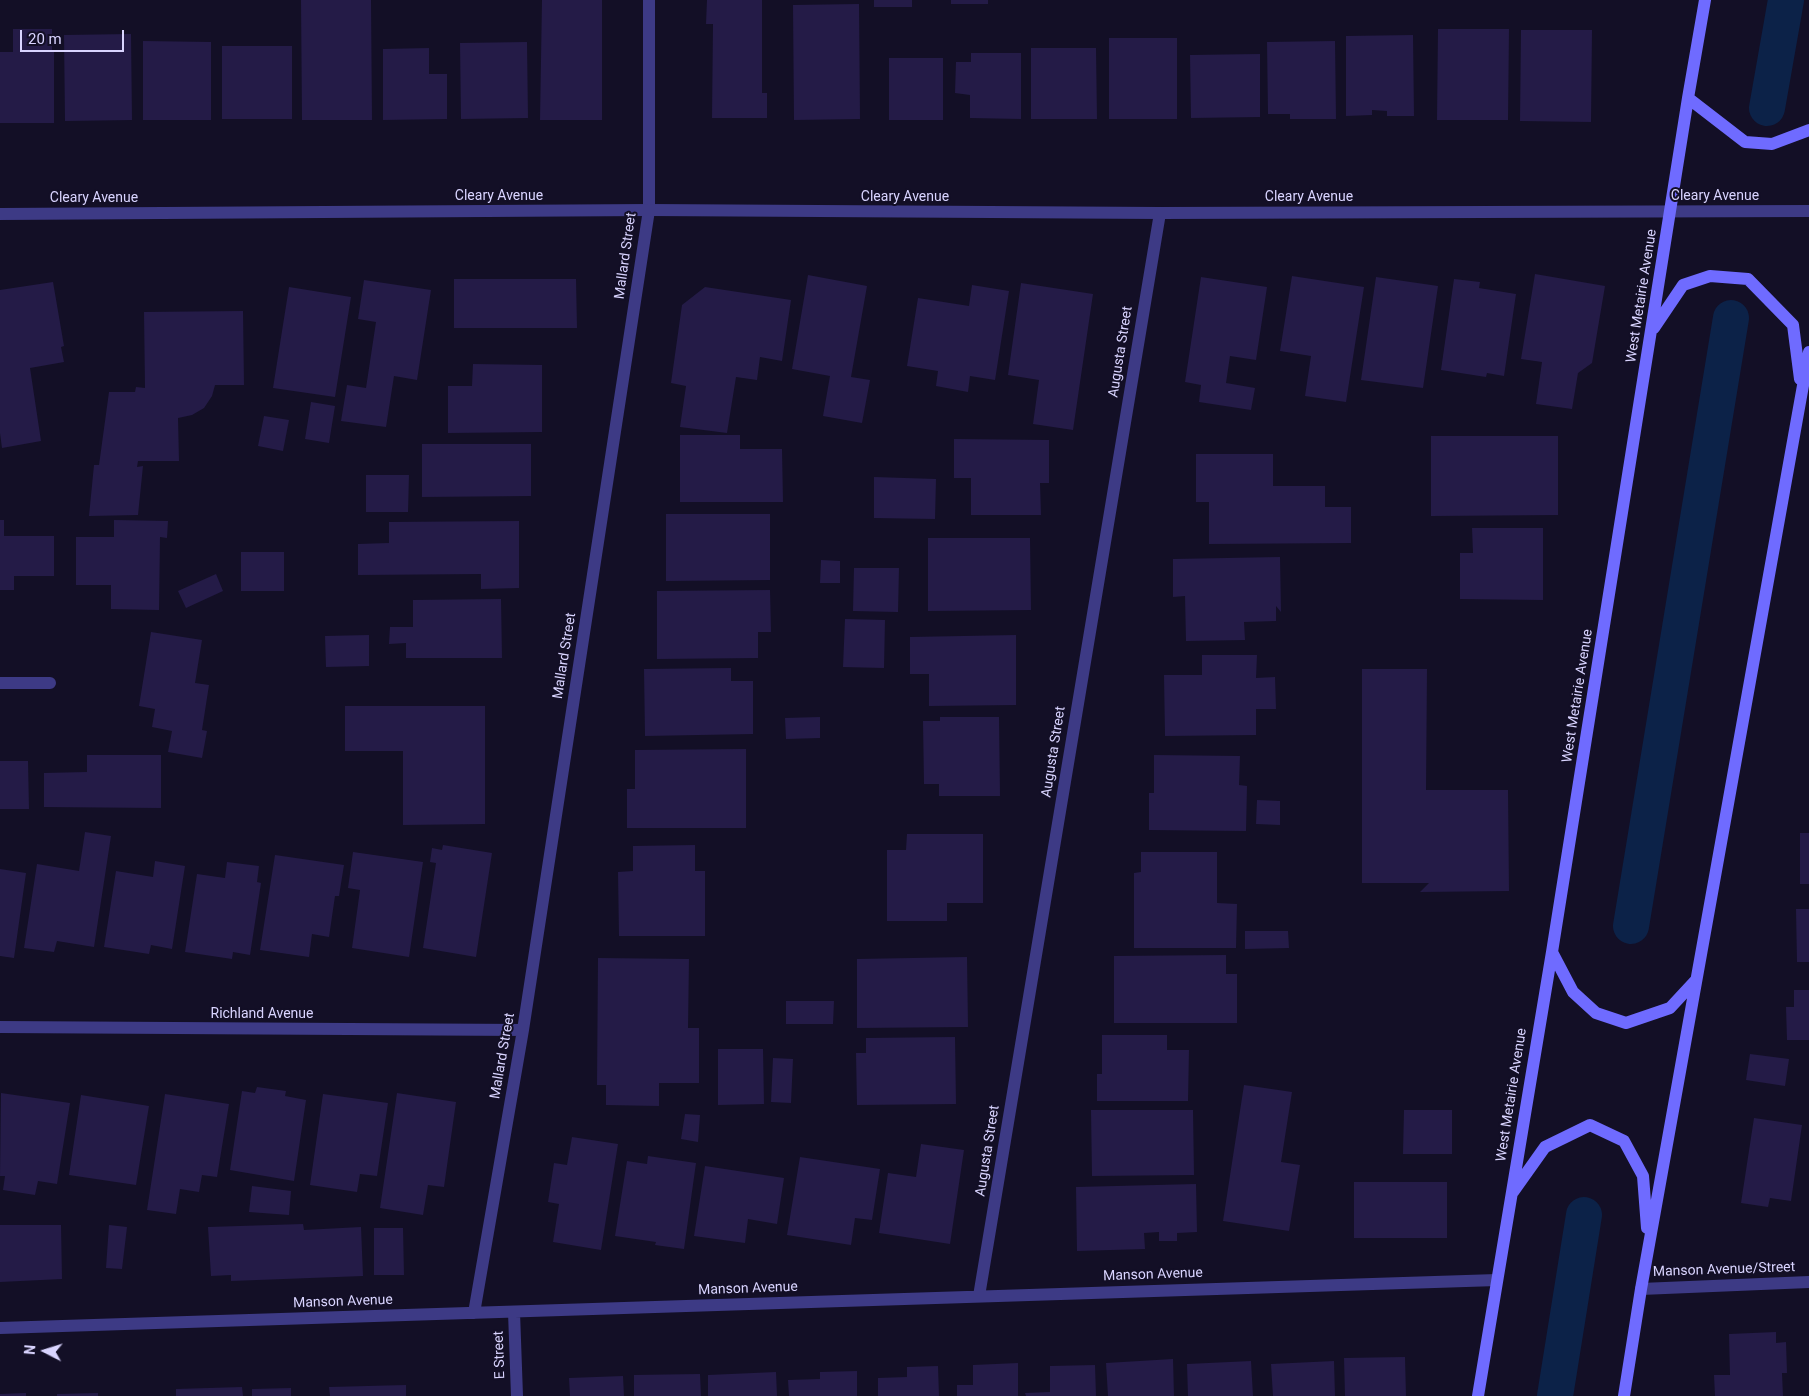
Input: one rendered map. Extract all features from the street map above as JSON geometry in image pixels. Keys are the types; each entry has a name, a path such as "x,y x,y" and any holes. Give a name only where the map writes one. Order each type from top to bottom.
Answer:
{"main road":[{"name":"West Metairie Avenue","path":"1478,1396 1552,952 1688,98 1706,0"},
{"path":"1688,98 1746,142 1772,144 1809,130"},
{"path":"1651,332 1683,285 1710,276 1748,279 1793,326 1802,392"},
{"path":"1624,1396 1641,1289 1809,352"},
{"path":"1552,952 1572,992 1596,1013 1626,1023 1670,1008 1696,980"},
{"path":"1511,1195 1545,1147 1590,1125 1624,1141 1644,1176 1648,1251"}],"street":[{"name":"Mallard Street","path":"474,1313 523,1030 649,210 649,0"},
{"name":"Cleary Avenue","path":"0,214 649,210 1160,213 1809,211"},
{"name":"Augusta Street","path":"979,1296 1160,213"},
{"path":"0,683 50,683"},
{"name":"Richland Avenue","path":"0,1027 523,1030"},
{"name":"Manson Avenue","path":"0,1328 1497,1280"},
{"name":"Manson Avenue/Street","path":"1641,1289 1809,1282"},
{"name":"E Street","path":"514,1312 517,1396"}],"building":[{"path":"301,0 371,0 372,120 302,120"},
{"path":"542,0 602,0 602,120 540,120"},
{"path":"707,0 762,0 762,93 767,93 767,118 712,118 713,24 706,24"},
{"path":"874,0 912,0 912,7 874,7"},
{"path":"951,0 988,0 988,4 951,4"},
{"path":"859,4 860,119 794,120 793,5"},
{"path":"13,29 52,29 52,52 54,51 54,123 0,123 0,52 13,52"},
{"path":"1438,29 1509,29 1508,120 1437,120"},
{"path":"1521,30 1592,30 1591,122 1520,121"},
{"path":"131,34 132,120 65,121 64,35"},
{"path":"1413,35 1414,116 1387,116 1387,111 1372,110 1372,115 1346,116 1346,36"},
{"path":"1109,38 1177,38 1177,119 1109,119"},
{"path":"143,41 211,42 211,120 143,120"},
{"path":"1335,41 1336,119 1290,119 1290,114 1268,114 1267,42"},
{"path":"527,42 528,118 461,119 460,43"},
{"path":"222,46 292,46 292,119 222,119"},
{"path":"429,48 429,74 447,74 447,119 383,120 383,49"},
{"path":"1031,48 1096,48 1097,119 1031,119"},
{"path":"971,53 1021,53 1021,119 970,118 970,95 955,93 956,62 971,62"},
{"path":"1260,54 1260,117 1191,118 1190,55"},
{"path":"889,58 943,58 943,120 889,120"},
{"path":"1535,274 1605,286 1592,363 1578,373 1572,409 1536,404 1542,362 1521,359"},
{"path":"808,275 867,286 851,377 870,380 862,423 823,416 830,376 792,369"},
{"path":"1292,276 1364,287 1346,402 1305,396 1311,356 1280,351"},
{"path":"1201,277 1267,287 1256,360 1230,356 1226,383 1255,388 1251,410 1199,402 1201,385 1185,382"},
{"path":"1376,277 1438,286 1423,388 1361,380"},
{"path":"454,279 576,279 577,328 454,328"},
{"path":"1454,279 1480,282 1479,288 1516,294 1504,376 1487,373 1486,377 1441,370"},
{"path":"364,280 431,290 417,380 394,376 386,427 341,421 347,385 366,388 376,322 358,319"},
{"path":"53,282 64,346 61,347 64,362 30,368 41,441 2,448 0,433 0,290"},
{"path":"1021,283 1093,294 1073,430 1033,424 1039,380 1008,375"},
{"path":"972,285 1009,291 995,380 970,376 968,392 936,386 938,371 907,366 918,298 969,306"},
{"path":"289,287 351,297 335,397 273,388"},
{"path":"705,287 791,300 782,361 760,357 757,380 736,377 727,433 680,427 686,386 671,383 682,305"},
{"path":"243,311 244,385 215,385 212,396 204,408 192,415 178,418 179,461 138,461 137,467 143,466 138,515 89,516 94,465 99,465 109,392 135,392 136,387 145,388 144,312"},
{"path":"473,364 542,365 542,432 448,433 448,386 472,386"},
{"path":"311,402 335,406 329,443 305,439"},
{"path":"264,416 289,420 283,451 258,446"},
{"path":"680,435 740,435 740,449 782,449 783,502 680,502"},
{"path":"1431,436 1558,436 1558,515 1431,516"},
{"path":"954,439 1049,440 1049,483 1040,483 1041,515 971,515 971,478 954,478"},
{"path":"422,444 531,444 531,496 422,497"},
{"path":"1196,454 1273,454 1273,486 1325,486 1325,507 1351,507 1351,543 1209,544 1209,502 1196,502"},
{"path":"366,475 409,475 408,512 366,512"},
{"path":"874,477 936,479 935,519 874,518"},
{"path":"666,514 770,514 770,580 666,581"},
{"path":"0,520 4,520 4,536 54,536 54,576 14,576 14,590 0,590"},
{"path":"114,520 168,521 167,538 160,537 159,610 111,609 111,585 76,585 76,537 114,537"},
{"path":"519,521 519,588 481,589 481,574 358,575 358,544 389,543 389,522"},
{"path":"1472,528 1543,528 1543,600 1460,599 1460,553 1473,553"},
{"path":"928,538 1030,538 1031,610 928,611"},
{"path":"241,552 284,552 284,591 241,591"},
{"path":"1280,557 1281,612 1276,606 1276,621 1244,622 1245,640 1186,641 1185,596 1173,597 1173,559"},
{"path":"821,560 840,561 840,583 820,583"},
{"path":"854,568 899,568 898,612 853,611"},
{"path":"216,574 223,591 186,608 178,591"},
{"path":"770,590 771,632 758,632 758,658 657,659 657,591"},
{"path":"501,599 502,658 406,658 406,643 389,644 390,627 413,627 413,600"},
{"path":"845,619 885,620 884,668 843,667"},
{"path":"151,632 202,640 195,683 209,685 202,730 207,731 202,758 168,752 172,731 152,727 155,709 139,706"},
{"path":"369,635 369,666 326,667 325,636"},
{"path":"1016,635 1016,705 929,706 929,674 910,674 910,637"},
{"path":"1202,655 1257,655 1256,678 1275,677 1276,709 1256,709 1256,735 1165,736 1164,675 1202,675"},
{"path":"731,668 731,681 753,681 753,734 645,736 644,669"},
{"path":"1362,669 1427,669 1426,790 1508,790 1509,891 1420,892 1429,883 1362,883"},
{"path":"345,706 485,706 485,824 403,825 403,751 345,751"},
{"path":"820,717 820,738 786,739 785,718"},
{"path":"940,717 999,717 1000,796 939,796 939,784 924,784 923,721 940,721"},
{"path":"746,749 746,828 627,828 627,789 635,789 635,750"},
{"path":"87,755 161,755 161,808 44,807 44,773 87,772"},
{"path":"1154,755 1240,756 1239,785 1247,786 1246,831 1149,830 1149,793 1154,793"},
{"path":"0,761 28,761 29,809 0,809"},
{"path":"1257,800 1280,801 1280,825 1256,824"},
{"path":"85,832 111,836 94,947 57,941 54,952 24,948 37,864 79,871"},
{"path":"1800,833 1809,833 1809,884 1800,884"},
{"path":"907,834 983,834 983,903 947,903 947,921 887,921 887,850 906,850"},
{"path":"443,845 492,853 476,957 423,948 436,863 430,862 432,848 442,850"},
{"path":"695,845 695,871 705,871 705,936 619,936 618,872 633,871 633,846"},
{"path":"353,852 423,862 409,957 352,948 360,890 348,888"},
{"path":"1141,852 1217,852 1217,903 1237,904 1236,948 1134,948 1134,873 1141,872"},
{"path":"275,855 344,865 339,896 335,896 329,937 312,934 309,957 260,950"},
{"path":"155,861 185,866 172,949 151,945 149,954 104,947 116,871 153,877"},
{"path":"227,862 259,866 257,882 261,883 250,955 233,952 232,959 185,952 197,874 225,878"},
{"path":"0,869 26,873 14,958 0,956"},
{"path":"1796,909 1809,909 1809,962 1797,962"},
{"path":"1245,931 1288,931 1289,948 1245,949"},
{"path":"1226,955 1226,974 1237,974 1237,1023 1114,1023 1114,956"},
{"path":"967,957 968,1027 857,1028 857,959"},
{"path":"598,958 689,959 688,1028 699,1028 699,1083 659,1083 659,1106 606,1105 606,1085 597,1085"},
{"path":"1794,990 1809,990 1809,1040 1787,1040 1786,1007 1794,1007"},
{"path":"786,1001 834,1001 833,1024 786,1024"},
{"path":"1102,1035 1167,1035 1167,1050 1189,1050 1188,1101 1097,1101 1097,1074 1102,1074"},
{"path":"955,1037 956,1104 857,1105 856,1053 866,1053 866,1038"},
{"path":"718,1049 763,1049 764,1104 718,1105"},
{"path":"1750,1054 1789,1059 1785,1086 1746,1080"},
{"path":"773,1058 793,1059 791,1103 771,1102"},
{"path":"1244,1085 1292,1092 1281,1162 1300,1165 1289,1231 1223,1221"},
{"path":"257,1087 286,1091 285,1096 306,1100 294,1181 230,1170 242,1091 255,1093"},
{"path":"1,1093 70,1103 57,1184 38,1181 35,1195 3,1190 5,1176 0,1176"},
{"path":"397,1093 456,1102 444,1187 428,1185 423,1215 380,1208"},
{"path":"165,1094 229,1104 217,1177 202,1175 199,1192 180,1189 176,1214 147,1210"},
{"path":"323,1094 388,1103 377,1176 360,1174 357,1192 310,1185"},
{"path":"81,1095 149,1106 136,1185 69,1175"},
{"path":"1091,1110 1193,1110 1194,1175 1092,1176"},
{"path":"1404,1110 1452,1110 1452,1154 1403,1154"},
{"path":"685,1114 700,1115 698,1142 681,1139"},
{"path":"1754,1118 1802,1125 1791,1201 1770,1198 1768,1207 1741,1203"},
{"path":"572,1137 618,1144 601,1250 553,1242 559,1204 548,1202 554,1163 567,1165"},
{"path":"921,1144 964,1150 950,1244 879,1233 888,1173 916,1177"},
{"path":"648,1156 696,1163 684,1249 655,1245 656,1242 615,1236 627,1161 647,1164"},
{"path":"800,1157 880,1169 872,1220 855,1218 851,1245 787,1235"},
{"path":"705,1166 784,1178 777,1224 748,1219 745,1243 694,1236"},
{"path":"1354,1182 1447,1182 1447,1238 1354,1238"},
{"path":"1196,1184 1197,1232 1177,1233 1177,1241 1159,1241 1159,1232 1144,1233 1145,1249 1077,1251 1076,1187"},
{"path":"252,1186 291,1191 289,1215 249,1212"},
{"path":"303,1224 304,1230 361,1227 363,1276 231,1281 231,1275 211,1276 208,1227"},
{"path":"0,1225 61,1225 62,1279 0,1282"},
{"path":"109,1225 127,1227 122,1269 106,1268"},
{"path":"374,1228 403,1228 404,1275 374,1275"},
{"path":"1776,1332 1776,1343 1786,1342 1787,1373 1782,1373 1783,1396 1715,1396 1714,1375 1730,1375 1729,1334"},
{"path":"1405,1357 1406,1396 1345,1396 1344,1358"},
{"path":"1173,1359 1174,1396 1108,1396 1106,1363"},
{"path":"1251,1361 1253,1396 1188,1396 1187,1364"},
{"path":"1334,1361 1335,1396 1273,1396 1271,1364"},
{"path":"1018,1363 1018,1396 957,1396 957,1385 973,1385 973,1365"},
{"path":"1095,1365 1096,1396 1026,1396 1025,1393 1050,1392 1050,1366"},
{"path":"938,1366 939,1396 878,1396 878,1378 907,1377 907,1367"},
{"path":"857,1371 857,1396 789,1396 788,1380 820,1379 820,1372"},
{"path":"776,1372 777,1396 708,1396 708,1375"},
{"path":"700,1374 701,1396 634,1396 634,1375"},
{"path":"623,1376 624,1396 570,1396 569,1378"},
{"path":"406,1385 406,1396 330,1396 329,1387"},
{"path":"242,1387 243,1396 176,1396 176,1389"},
{"path":"291,1388 291,1396 252,1396 252,1389"},
{"path":"26,1393 26,1396 0,1396 0,1394"},
{"path":"98,1393 98,1396 57,1396 57,1394"}],"waterway":[{"path":"1767,108 1786,0"},
{"path":"1631,926 1731,318"},
{"path":"1555,1396 1584,1215"}]}
